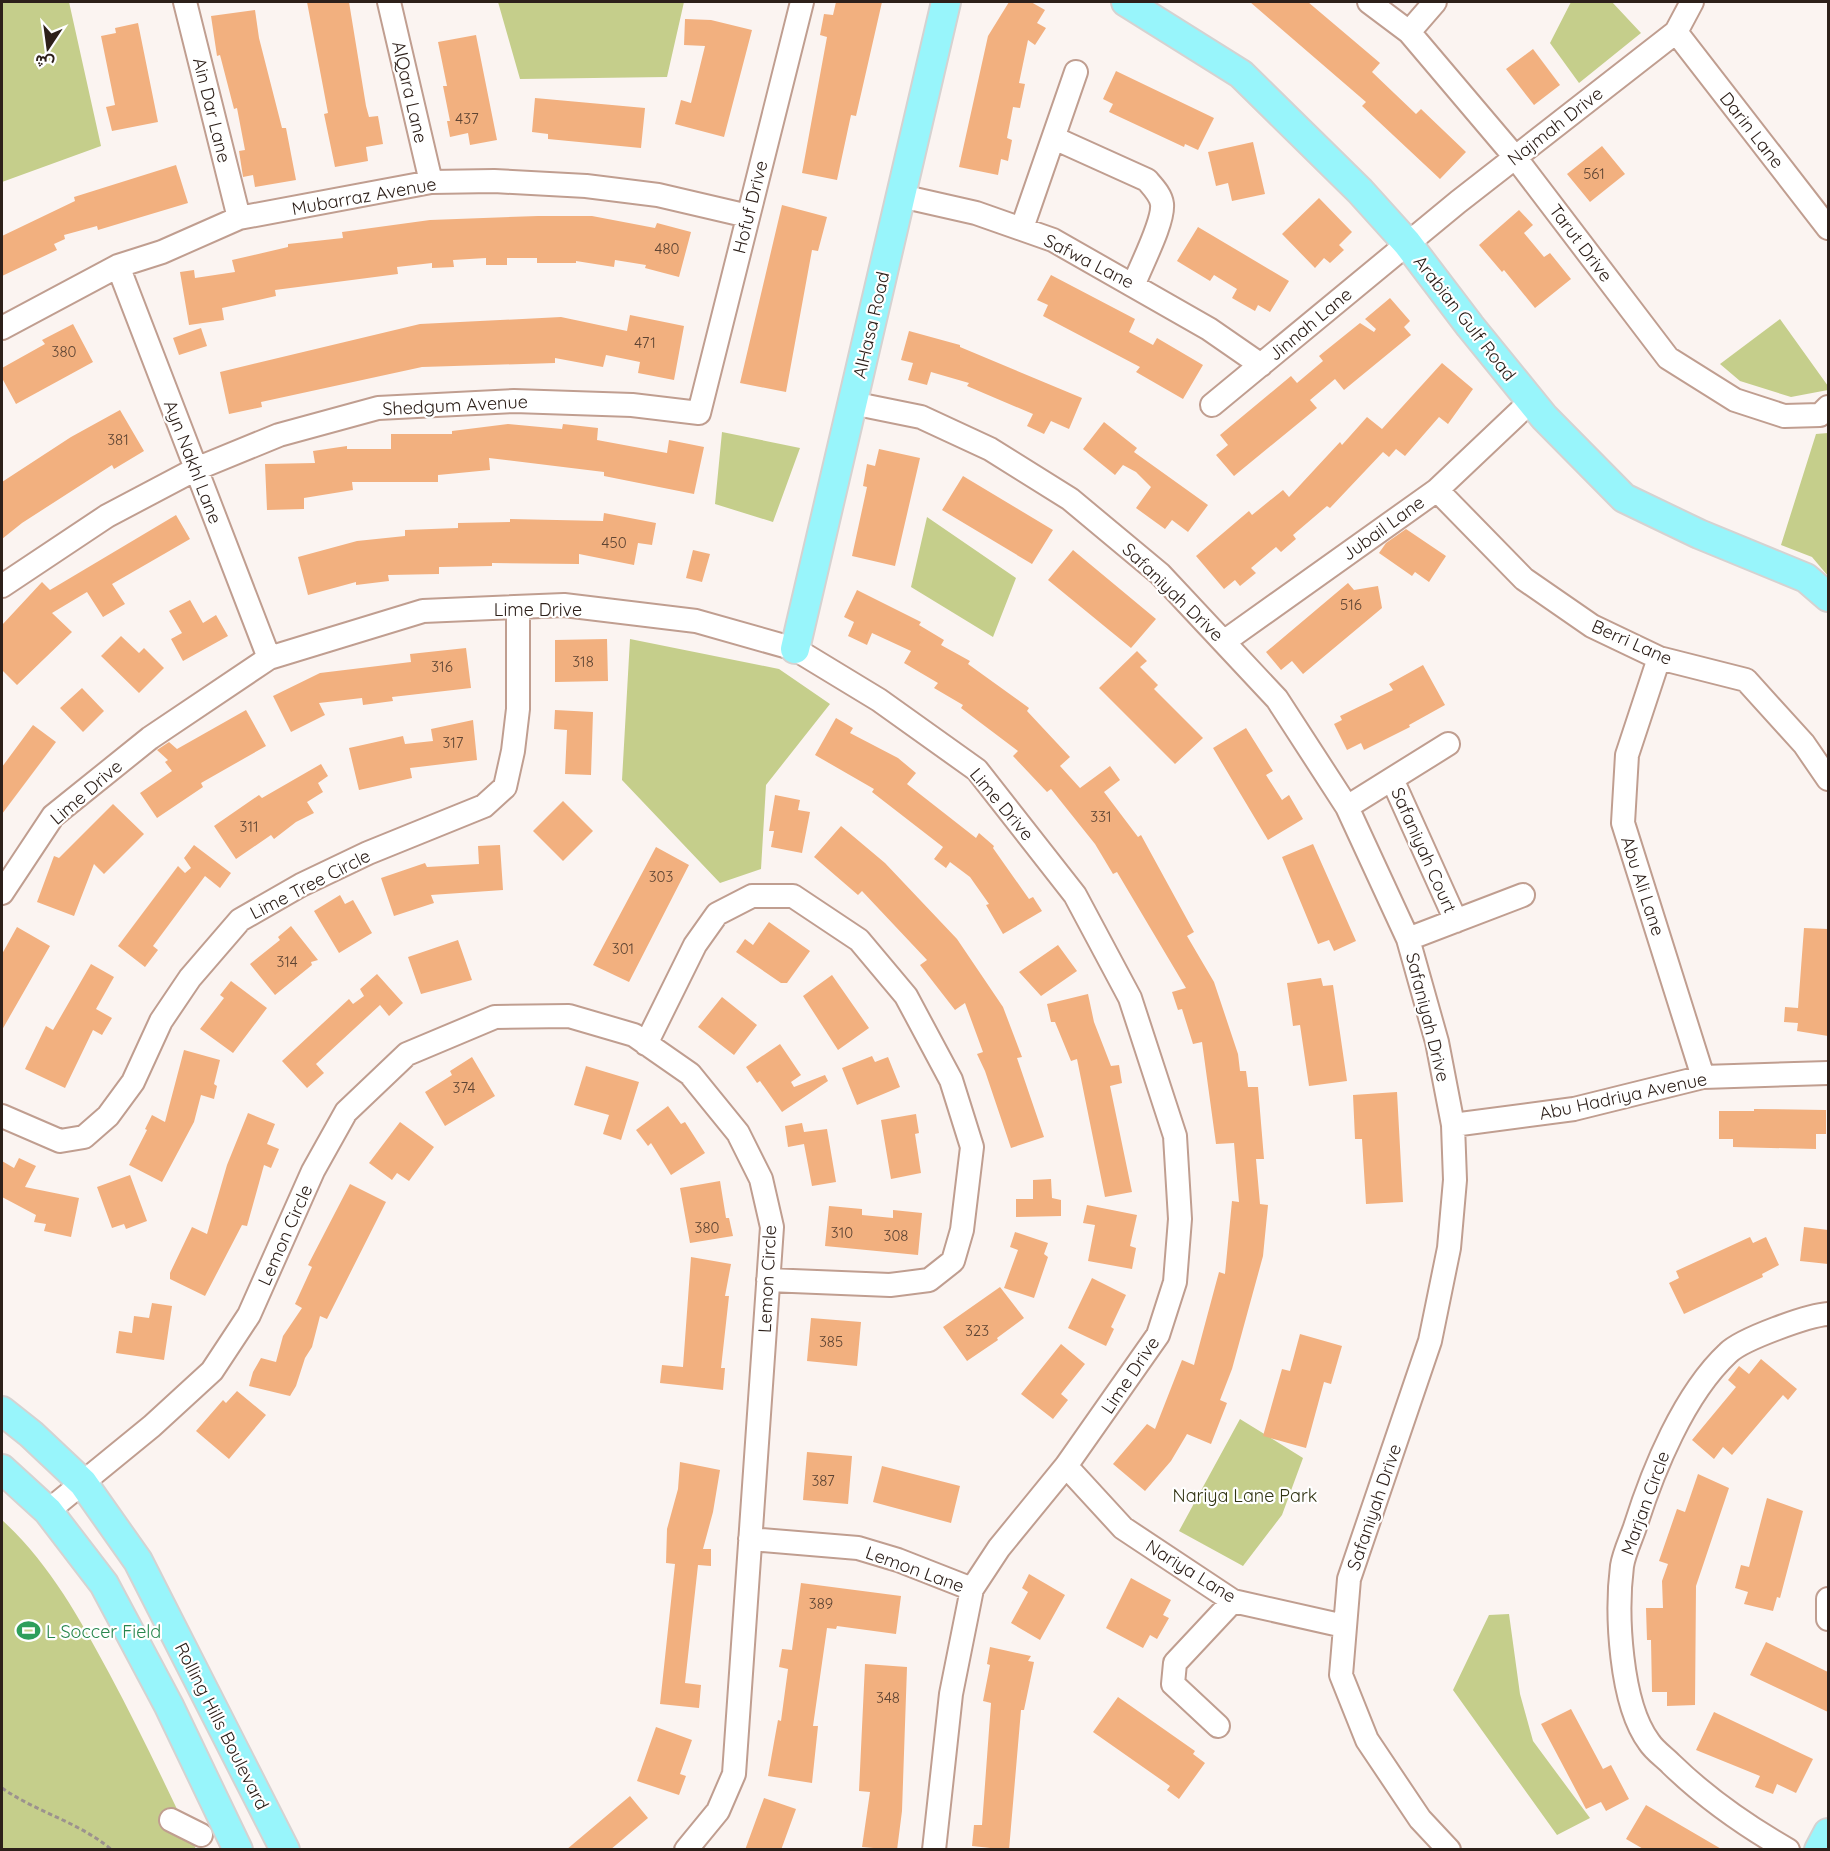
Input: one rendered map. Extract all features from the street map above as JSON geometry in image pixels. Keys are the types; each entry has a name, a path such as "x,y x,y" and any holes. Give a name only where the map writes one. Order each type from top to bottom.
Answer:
{"main road":[{"name":"AlHasa Road","path":"795,649 946,2"},
{"name":"Arabian Gulf Road","path":"1126,2 1241,74 1359,191 1407,243 1531,401 1624,498 1699,534 1806,578 1828,597"},
{"name":"Rolling Hills Boulevard","path":"2,1411 31,1434 83,1483 138,1561 285,1850"},
{"path":"2,1469 48,1511 104,1584 169,1706 238,1850"},
{"path":"1819,1850 1828,1833"}],"street":[{"name":"Ain Dar Lane","path":"185,2 239,218"},
{"name":"AlQara Lane","path":"389,2 431,182"},
{"name":"Hofuf Drive","path":"699,413 802,2"},
{"name":"Tarut Drive","path":"1369,2 1409,32 1515,157 1668,358 1735,400 1784,416 1820,414 1828,407"},
{"path":"1409,32 1435,2"},
{"name":"Najmah Drive","path":"1407,243 1676,32 1692,2"},
{"name":"Darin Lane","path":"1676,32 1828,228"},
{"path":"1022,228 1076,72"},
{"path":"1054,138 1147,180 1157,192 1162,204 1158,222 1134,284"},
{"name":"Mubarraz Avenue","path":"2,328 118,266 162,252 239,218 431,182 494,181 586,186 658,195 748,216"},
{"name":"Safwa Lane","path":"901,196 976,213 1053,240 1134,284 1209,329 1261,365"},
{"name":"Jinnah Lane","path":"1212,405 1407,243"},
{"name":"Ayn Nakhl Lane","path":"118,266 269,658"},
{"name":"Shedgum Avenue","path":"2,586 107,516 196,469 279,435 378,408 514,401 632,405 699,413"},
{"name":"Jubail Lane","path":"1225,641 1437,490 1531,401"},
{"name":"Safaniyah Drive","path":"852,403 921,417 990,449 1070,499 1160,574 1277,699 1347,807 1408,939 1437,1042 1453,1125 1455,1180 1449,1248 1430,1341 1349,1579 1341,1675 1367,1740 1420,1819 1449,1850"},
{"name":"Berri Lane","path":"1437,490 1524,579 1592,626 1659,658 1746,680 1804,744 1828,779"},
{"name":"Lime Drive","path":"2,893 53,816 150,738 269,658 423,611 564,605 696,621 795,649 879,700 978,770 1076,895 1130,998 1175,1136 1180,1219 1175,1282 1158,1335 1066,1466 999,1548 972,1589 951,1694 934,1850"},
{"name":"Lime Tree Circle","path":"2,1116 60,1141 84,1137 108,1116 133,1082 161,1021 190,978 240,920 301,885 368,853 484,806 505,787 513,751 518,709 518,607"},
{"name":"Abu Ali Lane","path":"1659,658 1627,755 1623,824 1703,1077"},
{"name":"Safaniyah Court","path":"1347,807 1448,744"},
{"name":"Safaniyah Court","path":"1392,779 1456,921"},
{"name":"Safaniyah Court","path":"1408,939 1523,895"},
{"path":"644,1036 695,945 717,914 752,896 793,896 859,940 906,996 951,1080 972,1147 962,1230 953,1261 929,1280 890,1285 768,1280"},
{"name":"Lemon Circle","path":"48,1511 212,1371 249,1315 313,1171 346,1112 407,1054 495,1017 569,1016 644,1036 690,1074 738,1133 761,1179 772,1227 734,1774 718,1811 686,1850"},
{"name":"Abu Hadriya Avenue","path":"1453,1125 1574,1109 1703,1077 1828,1072"},
{"name":"Marjan Circle","path":"1788,1850 1755,1831 1693,1786 1648,1742 1626,1692 1621,1623 1622,1564 1647,1489 1672,1433 1699,1390 1729,1351 1807,1318 1828,1314"},
{"name":"Nariya Lane","path":"1066,1466 1123,1528 1233,1601 1344,1626"},
{"name":"Lemon Lane","path":"750,1539 858,1548 898,1560 972,1589"},
{"path":"1828,1599 1828,1619"},
{"path":"1218,1726 1173,1684 1175,1664 1233,1601"},
{"path":"171,1820 201,1835"}],"path":[{"path":"2,1788 16,1798 94,1834 112,1850"}],"green space":[{"path":"2,2 69,2 101,146 2,182"},
{"path":"498,2 684,2 667,77 520,79"},
{"path":"1571,2 1612,2 1641,33 1579,83 1550,43"},
{"path":"1780,319 1828,386 1828,390 1791,397 1740,381 1720,364"},
{"path":"722,432 800,448 773,522 715,504"},
{"path":"1828,433 1828,576 1812,557 1781,545 1816,434"},
{"path":"927,517 1016,578 993,637 911,587"},
{"path":"630,639 779,669 830,704 766,785 761,869 720,883 622,780"},
{"name":"Nariya Lane Park","path":"1240,1419 1303,1458 1282,1515 1243,1566 1179,1531"},
{"path":"2,1520 34,1554 74,1611 132,1717 196,1849 2,1849"},
{"path":"1509,1614 1520,1694 1533,1741 1590,1818 1557,1835 1453,1690 1489,1615"}],"building":[{"path":"307,2 349,2 366,106 369,117 378,116 383,144 366,147 368,161 335,167 324,114 328,113"},
{"path":"836,2 882,2 856,116 851,115 837,180 802,173 827,37 820,35 824,14 833,15"},
{"path":"1009,2 1031,2 1045,10 1037,23 1046,28 1035,45 1028,40 1019,83 1025,84 1020,108 1013,107 1007,138 1012,140 1008,161 1001,159 998,175 959,167 988,36"},
{"path":"1250,2 1308,2 1380,63 1372,72 1416,114 1421,109 1466,152 1440,179 1362,106 1366,102"},
{"path":"255,10 259,38 282,128 286,128 296,180 255,187 253,175 243,177 239,151 245,150 237,108 234,109 220,55 217,56 211,16"},
{"path":"685,19 711,20 752,30 724,137 675,124 681,100 691,103 705,46 684,45"},
{"path":"138,23 158,122 112,131 106,107 115,105 101,36 116,33 115,28"},
{"path":"476,35 497,140 470,145 468,133 450,137 447,121 450,121 443,86 447,86 438,42"},
{"path":"1533,49 1560,85 1534,105 1506,69"},
{"path":"1116,71 1214,118 1198,150 1185,144 1184,147 1109,112 1113,104 1103,99"},
{"path":"535,98 645,108 641,148 548,139 548,134 532,132"},
{"path":"1253,142 1265,194 1232,201 1228,183 1216,186 1208,152"},
{"path":"1602,146 1625,174 1590,202 1567,174"},
{"path":"176,165 188,203 98,230 97,226 64,235 65,239 54,244 57,250 2,276 2,236 75,201 74,197"},
{"path":"1319,198 1352,232 1339,245 1344,250 1330,263 1324,258 1315,268 1282,234"},
{"path":"782,205 827,217 818,251 812,250 786,392 740,383"},
{"path":"1519,210 1533,225 1524,233 1544,257 1550,253 1571,279 1535,308 1504,270 1502,272 1479,245"},
{"path":"592,216 655,228 657,223 691,232 679,277 645,268 646,265 615,260 614,267 576,261 576,263 537,263 537,258 507,258 507,265 486,265 486,258 453,260 454,267 432,268 432,263 397,267 398,274 275,290 276,296 222,308 224,320 189,325 180,272 194,270 195,278 235,272 232,260 288,247 288,244 343,238 342,232 430,220"},
{"path":"1198,227 1289,281 1270,312 1258,305 1255,311 1232,298 1237,289 1214,275 1210,281 1177,261"},
{"path":"1051,275 1135,319 1129,332 1153,345 1157,338 1203,365 1183,399 1136,372 1140,367 1043,316 1048,305 1037,300"},
{"path":"1390,298 1410,321 1404,327 1411,335 1344,390 1335,379 1310,400 1317,408 1234,476 1216,455 1228,445 1220,435 1291,376 1297,383 1323,361 1319,356 1360,323 1374,332 1376,329 1365,319"},
{"path":"630,315 684,326 674,380 638,373 640,362 606,355 603,367 555,358 555,363 422,367 261,402 262,407 229,414 220,372 420,324 561,317 627,331"},
{"path":"73,324 93,362 16,404 2,378 2,368 45,344 42,340"},
{"path":"201,328 207,346 179,355 173,338"},
{"path":"909,331 960,345 960,347 1082,398 1069,429 1051,421 1044,434 1027,426 1033,414 967,386 969,383 931,372 927,385 908,380 913,363 901,360"},
{"path":"1442,363 1473,389 1448,424 1439,417 1405,456 1396,449 1389,457 1383,452 1330,508 1327,506 1293,535 1296,539 1281,552 1276,547 1251,568 1256,573 1240,586 1235,580 1224,589 1196,556 1249,511 1252,515 1283,490 1289,497 1340,442 1342,445 1367,417 1382,429"},
{"path":"120,410 144,451 114,469 112,465 22,523 2,539 2,482 71,437"},
{"path":"1104,422 1137,448 1134,452 1208,505 1188,532 1172,520 1165,529 1136,508 1151,487 1136,472 1123,465 1115,475 1083,449"},
{"path":"508,424 562,429 563,424 598,428 597,440 667,453 669,440 704,447 694,494 604,476 604,472 489,458 490,470 438,475 438,482 352,482 353,490 304,498 304,509 267,510 265,464 315,463 313,451 347,446 347,449 391,449 391,434 452,434 452,431"},
{"path":"879,449 920,458 895,566 852,556 867,487 863,486 867,464 875,466"},
{"path":"963,476 1053,530 1032,564 942,510"},
{"path":"604,513 656,523 652,545 638,543 634,565 579,554 579,564 492,563 492,566 439,567 439,574 388,575 389,581 356,585 356,582 308,595 298,557 357,541 405,536 405,530 458,528 458,523 510,522 510,519 603,521"},
{"path":"176,515 190,539 112,584 125,604 103,617 87,592 52,613 72,632 17,685 2,670 2,625 42,582 50,590"},
{"path":"1406,529 1446,556 1429,582 1415,572 1412,576 1379,553 1386,543"},
{"path":"693,550 710,554 702,582 686,578"},
{"path":"1073,550 1156,619 1131,648 1048,580"},
{"path":"1348,583 1354,590 1378,586 1382,608 1303,674 1292,661 1281,670 1266,652"},
{"path":"857,590 921,622 919,625 944,640 941,645 970,661 968,664 1029,708 1027,711 1070,757 1060,766 1080,788 1110,766 1120,780 1104,792 1138,837 1141,835 1194,932 1187,936 1214,982 1238,1054 1240,1071 1246,1071 1248,1087 1258,1087 1264,1159 1256,1159 1260,1204 1268,1205 1263,1256 1232,1369 1220,1400 1227,1403 1211,1444 1187,1434 1171,1461 1145,1491 1113,1464 1147,1424 1155,1429 1182,1360 1194,1365 1219,1272 1225,1274 1232,1201 1239,1202 1234,1143 1216,1144 1202,1042 1193,1044 1182,1009 1178,1010 1172,992 1186,988 1117,872 1113,874 1095,844 1051,789 1047,792 1013,756 1018,751 961,708 963,705 934,688 938,683 904,663 911,651 872,633 867,645 848,636 854,622 844,617"},
{"path":"190,600 203,623 216,615 228,636 183,661 171,639 182,633 169,611"},
{"path":"121,636 139,653 144,648 164,668 139,693 101,656"},
{"path":"607,639 608,681 555,682 555,640"},
{"path":"466,648 471,688 392,697 393,701 363,705 362,698 319,703 325,715 291,732 273,696 320,673 411,662 410,654"},
{"path":"1137,651 1147,661 1140,667 1158,685 1154,689 1203,738 1175,764 1099,688"},
{"path":"1423,665 1445,705 1409,725 1410,727 1364,750 1361,743 1347,750 1334,724 1342,720 1340,716 1393,690 1389,684"},
{"path":"82,688 104,711 83,732 60,708"},
{"path":"246,710 266,746 201,783 203,787 157,818 140,793 172,771 165,762 168,760 157,750 169,742 177,749"},
{"path":"555,710 593,712 591,775 565,774 567,730 554,729"},
{"path":"836,718 853,728 850,733 898,758 916,773 907,784 976,838 979,833 994,846 993,848 1029,899 1033,897 1042,911 1003,934 986,905 989,904 970,877 950,862 946,868 934,859 943,847 872,792 874,789 815,755"},
{"path":"473,720 477,760 410,768 412,778 359,790 349,748 403,736 405,744 433,741 431,729"},
{"path":"33,725 56,742 2,814 2,767"},
{"path":"1246,728 1273,771 1266,775 1282,800 1289,795 1303,819 1268,840 1213,748"},
{"path":"321,764 328,776 318,783 323,792 307,802 314,813 296,822 274,839 271,835 236,859 214,826 259,795 262,798"},
{"path":"775,795 800,800 798,810 810,812 802,853 771,847 774,831 769,831"},
{"path":"563,801 593,831 563,861 533,831"},
{"path":"113,804 144,834 104,874 94,864 74,916 37,902 54,856 59,858"},
{"path":"841,826 885,863 957,939 1003,1007 1022,1057 1017,1058 1044,1137 1011,1148 977,1054 983,1052 965,1003 955,1010 920,965 927,960 862,891 858,895 814,857"},
{"path":"1313,844 1356,941 1334,951 1329,940 1318,944 1282,857"},
{"path":"194,845 231,873 220,888 205,876 153,946 158,950 145,967 118,946 178,866 185,873 191,868 184,858"},
{"path":"500,845 503,890 431,895 434,903 394,916 381,878 425,863 427,867 479,864 478,846"},
{"path":"656,847 689,865 629,982 593,965"},
{"path":"340,895 345,904 353,900 372,933 339,953 314,911"},
{"path":"769,922 810,951 787,983 781,983 736,952 745,939 753,945"},
{"path":"291,926 318,960 311,962 312,965 275,995 250,964 280,940 278,937"},
{"path":"17,927 50,946 2,1030 2,954"},
{"path":"1804,928 1828,929 1828,1036 1797,1031 1798,1023 1784,1022 1785,1007 1798,1008"},
{"path":"458,940 472,980 421,994 408,957"},
{"path":"1058,945 1077,971 1041,996 1019,972"},
{"path":"91,964 114,977 96,1009 112,1018 102,1035 93,1030 65,1088 25,1069 46,1026 53,1030"},
{"path":"377,974 403,1003 389,1016 380,1005 316,1064 324,1073 307,1088 282,1061 349,999 353,1004 364,996 360,989"},
{"path":"832,975 869,1028 838,1050 803,996"},
{"path":"1321,978 1323,986 1333,985 1347,1081 1309,1086 1300,1025 1293,1026 1287,983"},
{"path":"231,981 267,1008 233,1053 200,1029 224,998 220,995"},
{"path":"1088,994 1094,1022 1111,1066 1119,1065 1122,1083 1110,1086 1132,1192 1105,1197 1077,1059 1071,1061 1055,1022 1051,1022 1047,1004"},
{"path":"722,997 757,1025 734,1055 698,1027"},
{"path":"780,1044 801,1075 791,1082 794,1087 825,1075 828,1081 782,1112 760,1081 757,1083 746,1067"},
{"path":"184,1050 220,1060 214,1084 217,1086 214,1099 201,1095 194,1122 162,1182 129,1165 152,1115 165,1122"},
{"path":"872,1056 875,1062 888,1057 900,1087 857,1105 842,1068"},
{"path":"472,1057 495,1096 445,1126 425,1092 452,1075 450,1071"},
{"path":"586,1066 639,1082 621,1140 603,1134 609,1115 574,1105"},
{"path":"1397,1092 1403,1202 1366,1204 1362,1139 1355,1139 1353,1095"},
{"path":"668,1106 681,1124 685,1122 705,1153 671,1175 651,1143 648,1146 636,1130"},
{"path":"1754,1109 1826,1110 1826,1134 1816,1134 1816,1149 1733,1147 1733,1139 1719,1139 1719,1111 1754,1111"},
{"path":"248,1113 275,1124 267,1144 279,1149 271,1168 264,1165 247,1226 242,1225 205,1296 170,1279 170,1273 192,1227 207,1234 227,1165"},
{"path":"916,1114 919,1133 915,1134 921,1173 891,1179 881,1120"},
{"path":"400,1122 434,1147 409,1181 397,1173 392,1180 369,1163"},
{"path":"802,1123 804,1132 827,1129 836,1182 812,1186 804,1144 788,1147 785,1126"},
{"path":"19,1158 36,1166 25,1187 79,1198 71,1237 44,1231 46,1224 34,1222 36,1215 2,1197 2,1161 14,1168"},
{"path":"130,1175 147,1221 126,1229 124,1224 112,1228 97,1187"},
{"path":"1051,1179 1052,1198 1061,1200 1061,1216 1016,1217 1016,1199 1033,1199 1033,1180"},
{"path":"720,1181 726,1218 729,1218 733,1236 690,1243 680,1188"},
{"path":"350,1184 386,1202 327,1319 320,1316 312,1347 305,1358 296,1386 290,1396 249,1386 253,1372 261,1358 276,1362 283,1336 302,1308 295,1304 312,1267 308,1265"},
{"path":"1087,1205 1137,1215 1130,1246 1136,1248 1132,1269 1088,1261 1095,1225 1083,1223"},
{"path":"829,1206 862,1209 862,1215 893,1218 893,1210 922,1213 918,1255 825,1246"},
{"path":"1804,1227 1828,1230 1828,1264 1800,1261"},
{"path":"1015,1232 1048,1243 1044,1254 1048,1257 1034,1298 1004,1288 1018,1250 1010,1247"},
{"path":"1750,1237 1753,1243 1766,1237 1779,1265 1762,1274 1763,1277 1684,1314 1669,1283 1679,1278 1676,1271"},
{"path":"691,1257 731,1264 725,1296 729,1296 721,1368 725,1368 723,1390 660,1383 662,1365 683,1367"},
{"path":"1092,1278 1126,1295 1111,1327 1114,1329 1106,1346 1068,1328"},
{"path":"1000,1287 1024,1318 997,1338 998,1340 967,1361 943,1327"},
{"path":"152,1303 172,1306 164,1360 116,1353 119,1331 132,1333 134,1316 149,1318"},
{"path":"811,1318 861,1322 857,1366 807,1361"},
{"path":"1300,1334 1342,1346 1331,1384 1324,1382 1306,1448 1263,1436 1282,1369 1290,1371"},
{"path":"1061,1344 1085,1364 1061,1394 1068,1400 1053,1419 1021,1394"},
{"path":"1761,1359 1797,1389 1788,1400 1783,1395 1732,1455 1723,1447 1714,1459 1692,1440 1736,1387 1728,1380 1739,1366 1749,1374"},
{"path":"237,1391 266,1415 229,1459 196,1431 223,1400 226,1403"},
{"path":"807,1452 852,1456 848,1504 803,1500"},
{"path":"680,1462 720,1470 713,1512 703,1549 711,1549 711,1566 698,1565 685,1683 701,1685 699,1708 660,1704 675,1564 666,1563 667,1529 678,1489"},
{"path":"882,1466 960,1486 951,1523 873,1502"},
{"path":"1698,1474 1729,1488 1696,1586 1695,1705 1667,1706 1667,1692 1652,1692 1651,1640 1647,1640 1646,1608 1663,1608 1662,1581 1668,1564 1659,1561 1677,1509 1685,1512"},
{"path":"1767,1498 1803,1511 1780,1598 1777,1597 1773,1611 1744,1604 1748,1592 1735,1588 1741,1565 1749,1567"},
{"path":"1029,1574 1065,1595 1040,1640 1011,1623 1028,1592 1022,1588"},
{"path":"1131,1578 1171,1600 1163,1615 1169,1618 1157,1639 1150,1635 1143,1648 1106,1628"},
{"path":"801,1583 901,1596 896,1634 837,1626 836,1629 827,1628 813,1726 818,1726 812,1783 768,1776 778,1720 781,1721 788,1669 779,1667 782,1649 792,1650"},
{"path":"1766,1642 1828,1672 1828,1712 1750,1675"},
{"path":"990,1647 1031,1656 1028,1661 1034,1662 1024,1710 1021,1710 1009,1850 972,1846 974,1825 982,1825 991,1703 983,1701 990,1665 987,1664"},
{"path":"865,1664 907,1667 902,1811 897,1850 862,1847 870,1792 859,1791"},
{"path":"1118,1697 1195,1751 1193,1754 1205,1763 1179,1799 1167,1790 1170,1786 1093,1732"},
{"path":"1571,1709 1603,1769 1611,1765 1629,1799 1606,1811 1601,1802 1586,1809 1541,1724"},
{"path":"1714,1712 1813,1759 1796,1793 1777,1784 1773,1794 1755,1787 1760,1776 1696,1750"},
{"path":"656,1727 692,1740 680,1774 686,1776 679,1795 637,1781"},
{"path":"630,1796 648,1818 610,1850 566,1850"},
{"path":"764,1798 796,1809 781,1850 745,1850"},
{"path":"1646,1805 1723,1850 1645,1850 1626,1839"}],"place":[{"name":"L Soccer Field","path":"28,1631"}]}
